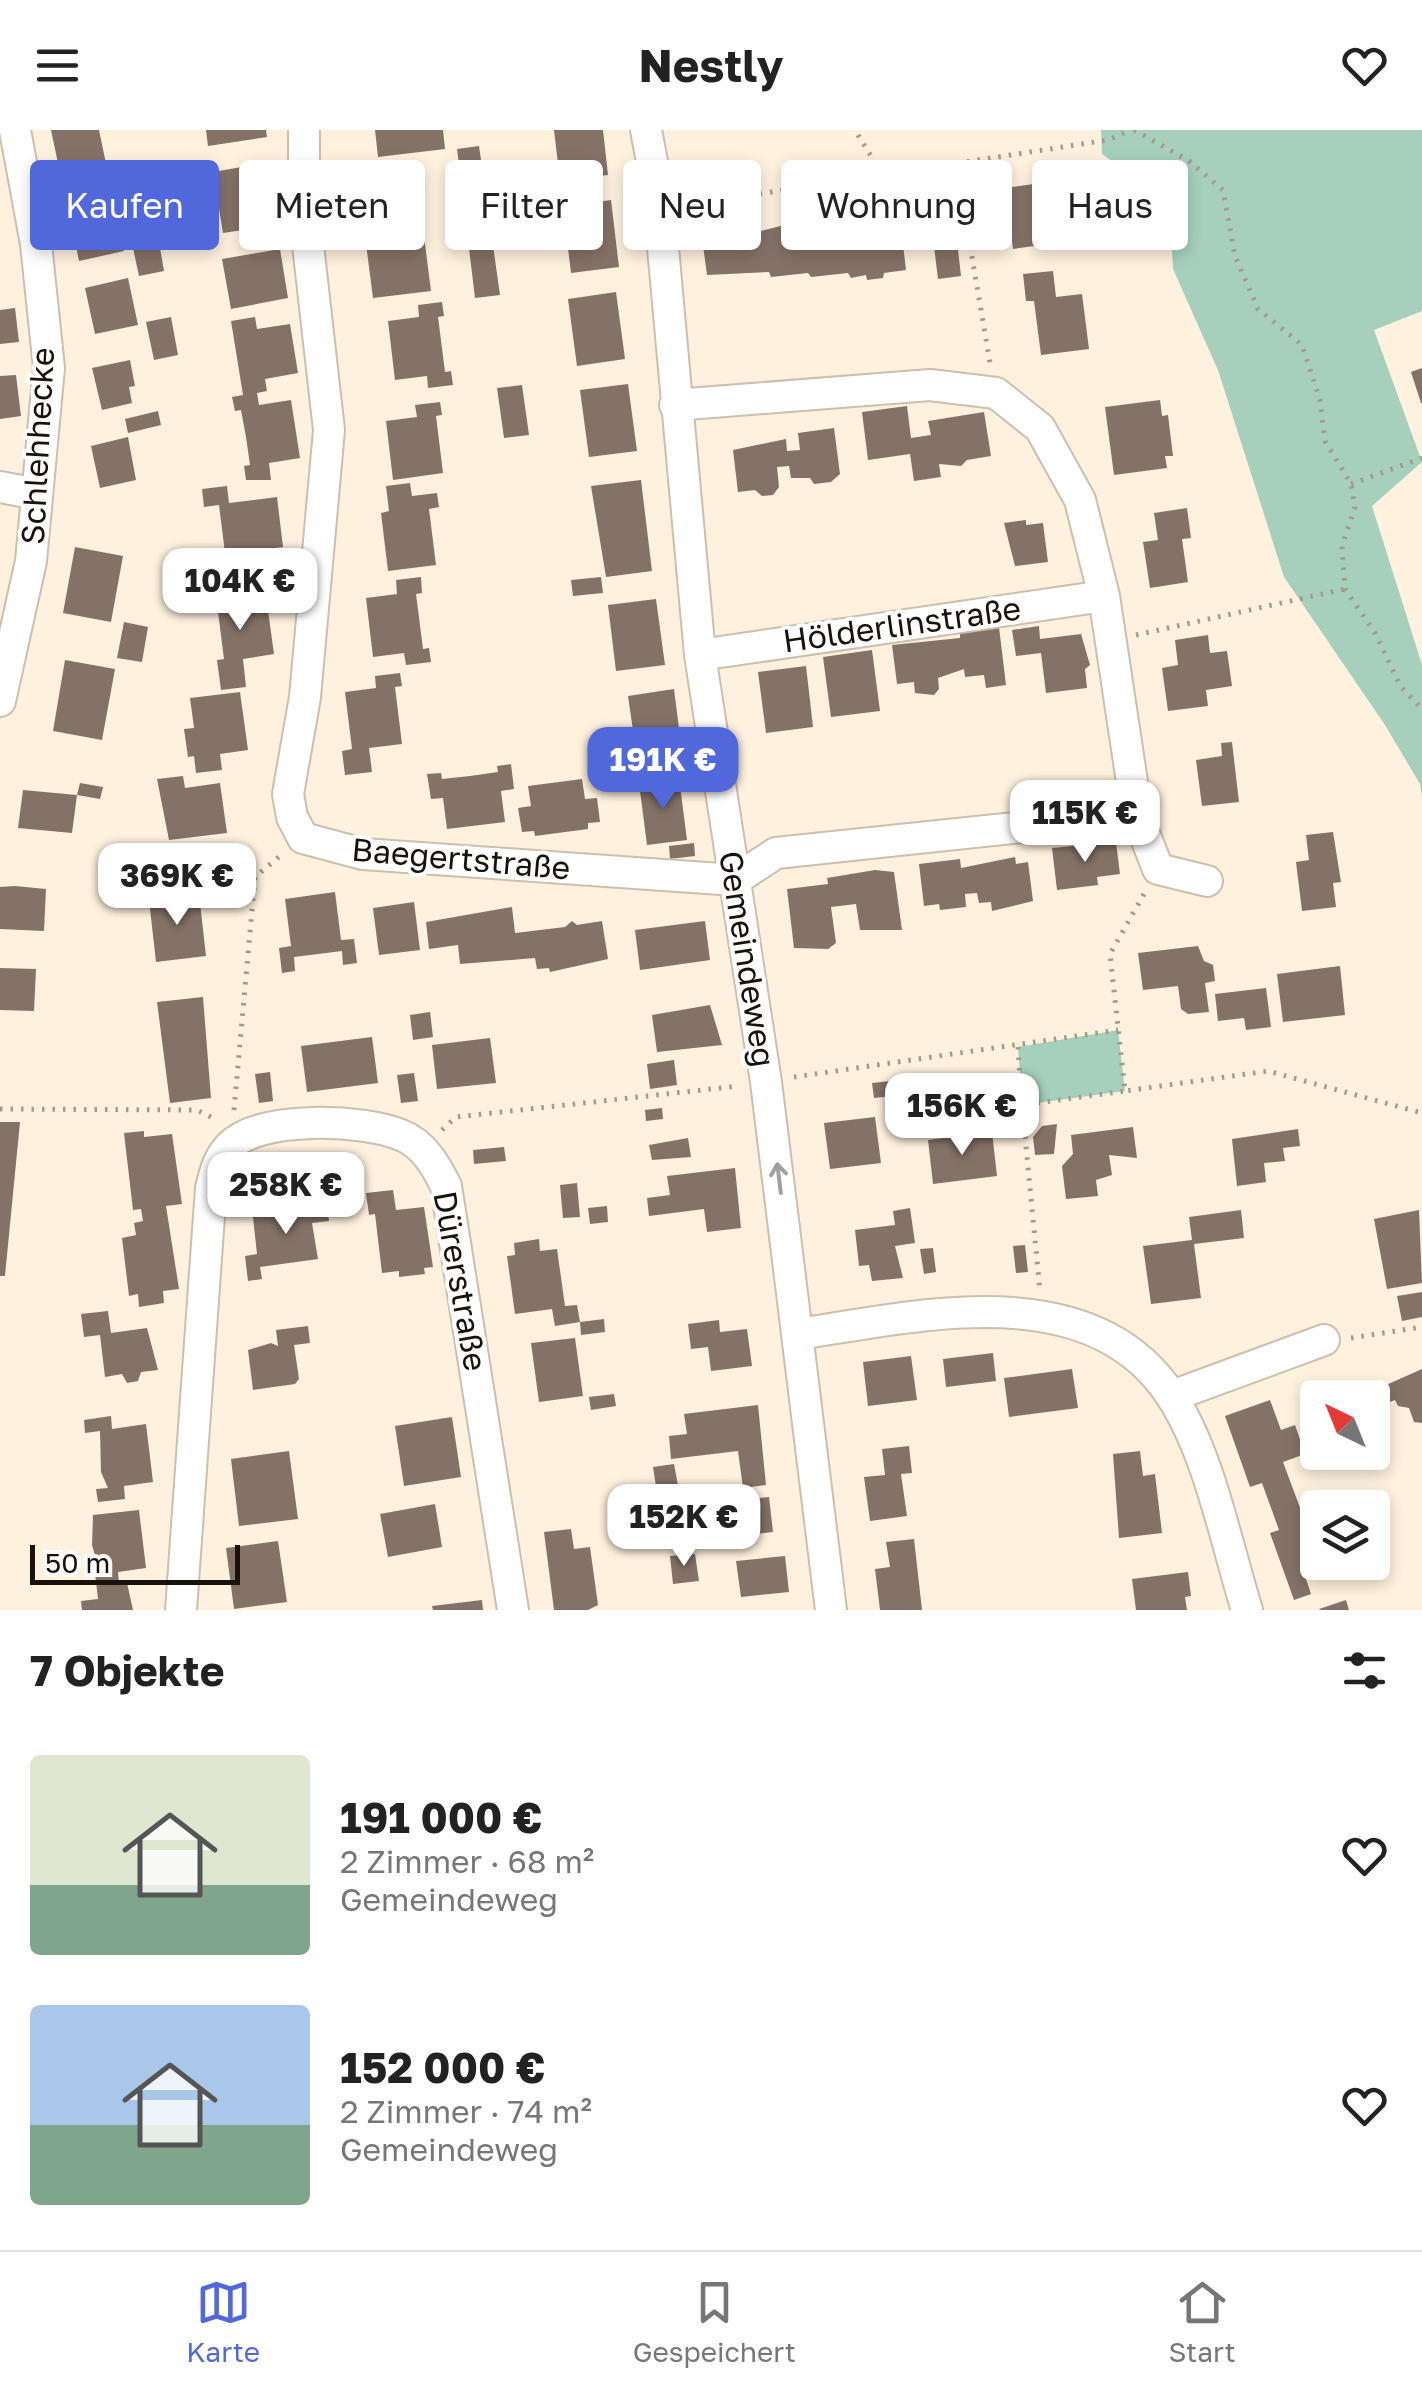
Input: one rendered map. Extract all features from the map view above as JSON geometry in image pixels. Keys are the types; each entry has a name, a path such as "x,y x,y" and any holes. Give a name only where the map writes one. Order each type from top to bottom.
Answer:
{"street":[{"name":"Schlehhecke","path":"0,701 31,561 48,368 36,244 15,130"},
{"path":"304,130 304,210 329,430 305,697 288,794 292,817 304,838"},
{"name":"Gemeindeweg","path":"646,130 651,160"},
{"name":"Gemeindeweg","path":"662,250 700,654 766,1082 832,1610"},
{"path":"675,405 930,385 996,394 1040,428 1080,500 1104,596 1136,814 1158,869 1206,881"},
{"path":"0,488 36,494"},
{"name":"Hölderlinstraße","path":"700,654 1104,596"},
{"path":"735,880 776,853 1136,814"},
{"name":"Baegertstraße","path":"304,838 364,854 735,880"},
{"name":"Dürerstraße","path":"232,1143 265,1127 309,1123 401,1134 422,1148 446,1186 513,1610"},
{"path":"180,1610 211,1188 217,1163 232,1143"},
{"path":"799,1334 934,1314 993,1312 1080,1325 1130,1351 1150,1367 1172,1396 1193,1440 1247,1610"},
{"path":"1172,1396 1324,1340"}],"path":[{"path":"981,160 1108,140 1132,130 1189,161 1223,190 1235,256 1258,309 1302,344 1320,400 1325,440 1351,484 1356,506 1342,546 1344,590 1376,633 1401,687 1422,709"},
{"path":"858,135 873,160"},
{"path":"971,250 996,394"},
{"path":"1351,484 1422,458"},
{"path":"1108,641 1344,590"},
{"path":"232,1143 255,877 304,838"},
{"path":"1124,1091 1110,954 1158,869"},
{"path":"422,1148 456,1117 766,1082 1118,1030"},
{"path":"1018,1047 1043,1318"},
{"path":"1022,1105 1268,1071 1422,1113"},
{"path":"0,1109 198,1110 214,1114 232,1143"},
{"path":"1324,1340 1422,1327"}],"green space":[{"path":"1101,130 1422,130 1422,311 1374,330 1422,462 1372,506 1422,665 1422,797 1420,784 1385,725 1284,577 1218,370 1173,269 1172,250 1188,250 1188,160 1110,160 1102,154"},
{"path":"1118,1030 1125,1091 1022,1105 1018,1047"}],"building":[{"path":"51,130 99,130 105,160 57,160"},
{"path":"206,130 266,130 267,137 208,146"},
{"path":"375,130 443,130 445,149 378,157"},
{"path":"554,130 603,130 608,175 603,176 603,160 558,160"},
{"path":"479,146 481,160 458,160 457,149"},
{"path":"239,168 239,231 223,233 219,171"},
{"path":"1032,184 1032,246 1013,249 1012,187"},
{"path":"611,200 619,267 571,273 568,250 603,250 603,201"},
{"path":"781,226 781,250 904,250 906,270 867,280 866,275 851,278 848,273 811,277 808,273 771,277 769,272 707,275 704,250 761,250 761,231"},
{"path":"425,244 431,291 373,298 367,250 425,250"},
{"path":"77,250 124,250 124,251 79,261"},
{"path":"133,250 160,250 164,271 139,276"},
{"path":"280,250 288,298 231,309 222,259"},
{"path":"469,250 494,250 500,295 475,298"},
{"path":"934,250 958,250 961,276 938,279"},
{"path":"1053,271 1056,297 1082,294 1089,349 1041,355 1034,301 1026,301 1023,274"},
{"path":"128,278 138,325 95,334 85,288"},
{"path":"616,292 625,359 577,366 568,299"},
{"path":"442,302 444,316 438,317 445,372 451,371 453,385 428,388 427,376 395,380 388,321 419,317 418,305"},
{"path":"15,308 19,342 0,344 0,310"},
{"path":"171,317 178,355 154,360 146,322"},
{"path":"255,317 257,329 290,324 298,373 265,379 267,391 257,393 259,405 291,400 300,458 269,463 271,480 246,480 244,466 250,465 246,437 241,410 235,411 232,397 243,395 231,321"},
{"path":"130,360 135,386 129,387 132,403 102,410 92,368"},
{"path":"1422,368 1422,403 1421,403 1411,372"},
{"path":"16,375 21,416 0,419 0,376"},
{"path":"628,384 637,451 589,457 580,390"},
{"path":"522,385 529,435 504,438 497,388"},
{"path":"1160,400 1162,416 1168,415 1173,456 1165,456 1167,468 1114,475 1105,407"},
{"path":"440,402 442,415 436,416 443,473 393,480 386,421 417,417 415,405"},
{"path":"907,406 911,438 931,435 928,421 984,412 991,456 967,460 961,466 939,464 941,477 914,481 910,454 868,460 862,412"},
{"path":"158,411 161,425 128,433 125,419"},
{"path":"834,428 840,474 831,482 814,484 810,478 791,478 789,466 777,467 779,487 773,495 762,496 755,490 738,492 733,450 786,439 787,451 800,450 798,433"},
{"path":"128,437 136,480 100,488 91,446"},
{"path":"641,480 652,571 606,577 591,486"},
{"path":"410,483 412,496 437,493 439,507 429,509 436,565 388,571 381,513 389,511 386,486"},
{"path":"227,486 229,503 277,497 283,547 235,553 237,569 212,572 210,554 225,553 219,505 204,507 202,489"},
{"path":"1187,508 1191,538 1182,539 1188,582 1150,588 1143,542 1158,540 1154,513"},
{"path":"1026,520 1026,525 1043,523 1048,562 1015,566 1004,523"},
{"path":"75,547 123,556 111,622 63,613"},
{"path":"421,577 422,593 416,594 423,649 429,648 431,662 406,665 404,653 373,657 366,598 397,594 396,580"},
{"path":"601,577 603,593 573,596 571,580"},
{"path":"233,583 235,600 266,596 274,654 243,659 246,687 221,690 217,660 224,659 217,604 211,605 208,587"},
{"path":"656,599 665,665 616,671 608,605"},
{"path":"124,622 148,627 142,662 117,658"},
{"path":"1039,626 1040,639 1081,634 1090,665 1085,669 1087,688 1046,693 1041,653 1016,656 1012,630"},
{"path":"999,627 1006,685 986,688 984,675 965,677 964,669 938,678 939,689 934,695 915,693 914,682 897,684 892,645 960,638 960,632"},
{"path":"1208,635 1210,653 1227,651 1232,686 1206,690 1208,706 1168,711 1162,668 1178,665 1175,640"},
{"path":"872,650 880,711 831,717 823,657"},
{"path":"65,660 115,669 102,740 53,731"},
{"path":"806,666 813,727 766,733 758,672"},
{"path":"400,673 402,686 395,687 402,744 369,748 372,772 345,775 342,751 352,749 345,692 376,688 375,676"},
{"path":"674,689 682,752 637,758 628,696"},
{"path":"240,692 248,750 220,754 222,770 196,773 194,756 188,757 184,729 194,728 190,698"},
{"path":"1232,742 1239,802 1202,806 1196,760 1222,756 1221,743"},
{"path":"511,764 514,789 501,791 505,822 447,829 443,798 431,799 427,774 441,773 442,779 470,776 498,772 497,766"},
{"path":"633,771 635,784 611,786 610,774"},
{"path":"183,776 185,788 220,783 227,833 169,840 157,779"},
{"path":"679,778 687,840 647,845 639,783"},
{"path":"582,779 585,799 597,798 600,822 588,823 588,829 535,836 534,831 522,832 518,808 531,806 528,786"},
{"path":"80,783 103,787 100,799 77,795"},
{"path":"23,790 77,795 72,833 18,828"},
{"path":"1333,832 1341,882 1333,883 1336,907 1302,911 1296,862 1309,860 1306,835"},
{"path":"1116,842 1120,874 1097,877 1098,885 1057,890 1052,848"},
{"path":"694,843 695,856 670,859 669,846"},
{"path":"210,850 212,865 185,868 183,853"},
{"path":"1015,857 1016,864 1028,862 1033,901 992,911 991,902 979,903 977,893 965,894 966,907 940,910 939,904 924,906 919,864 960,859 961,868"},
{"path":"875,870 894,872 902,930 860,930 856,904 831,907 836,943 828,949 794,948 787,889 828,884 827,878"},
{"path":"0,887 46,889 44,931 0,929"},
{"path":"335,892 341,940 354,939 357,963 343,965 342,951 294,957 295,971 282,973 279,948 291,946 285,899"},
{"path":"199,894 206,956 156,962 149,900"},
{"path":"414,902 420,950 379,955 373,908"},
{"path":"512,907 515,933 565,927 572,921 577,925 602,921 608,959 550,972 549,968 537,969 535,958 460,964 458,945 429,949 426,922"},
{"path":"705,921 710,960 640,970 635,930"},
{"path":"1198,946 1204,961 1213,965 1215,981 1205,983 1209,1012 1188,1014 1181,1009 1178,986 1143,990 1138,953"},
{"path":"1340,966 1345,1015 1283,1022 1277,974"},
{"path":"0,968 36,969 34,1011 0,1010"},
{"path":"1266,988 1271,1027 1246,1030 1244,1018 1218,1021 1215,994"},
{"path":"203,997 211,1098 170,1103 157,1002"},
{"path":"710,1005 722,1045 657,1052 652,1015"},
{"path":"430,1012 433,1037 413,1040 410,1015"},
{"path":"372,1037 378,1083 307,1092 301,1046"},
{"path":"490,1038 496,1083 437,1089 432,1045"},
{"path":"674,1060 677,1085 650,1089 647,1064"},
{"path":"270,1072 273,1101 259,1103 255,1074"},
{"path":"414,1073 418,1101 401,1103 397,1075"},
{"path":"899,1080 901,1095 874,1098 872,1083"},
{"path":"662,1108 663,1119 646,1121 645,1110"},
{"path":"875,1117 881,1163 830,1169 824,1123"},
{"path":"0,1122 20,1122 5,1276 0,1276"},
{"path":"1057,1124 1054,1154 1035,1155 1033,1137 1042,1126"},
{"path":"1133,1127 1137,1158 1109,1155 1112,1175 1096,1180 1098,1196 1066,1199 1062,1166 1073,1154 1071,1135"},
{"path":"1298,1129 1300,1146 1283,1148 1285,1161 1264,1163 1266,1182 1237,1186 1232,1139"},
{"path":"144,1131 144,1137 172,1134 182,1204 166,1206 179,1289 163,1291 164,1303 139,1307 138,1294 129,1296 122,1238 136,1235 134,1223 143,1221 141,1209 133,1210 124,1133"},
{"path":"992,1132 997,1176 933,1184 928,1140"},
{"path":"688,1138 691,1157 652,1160 649,1145"},
{"path":"504,1147 506,1161 474,1164 473,1150"},
{"path":"735,1168 741,1228 707,1232 704,1209 649,1216 647,1198 670,1195 667,1176"},
{"path":"577,1183 580,1217 563,1218 560,1185"},
{"path":"393,1190 396,1210 424,1207 433,1267 424,1268 425,1274 399,1277 399,1271 382,1273 375,1214 369,1215 366,1193"},
{"path":"326,1196 329,1221 312,1223 318,1259 260,1267 262,1279 248,1281 245,1256 257,1254 253,1217 309,1209 308,1199"},
{"path":"607,1206 608,1222 590,1224 588,1208"},
{"path":"910,1208 915,1243 895,1246 903,1278 872,1281 869,1265 859,1266 855,1230 895,1225 893,1211"},
{"path":"1241,1210 1244,1238 1194,1244 1201,1298 1151,1304 1143,1246 1192,1240 1189,1217"},
{"path":"1419,1210 1422,1283 1387,1289 1374,1219"},
{"path":"539,1239 540,1251 557,1249 565,1306 577,1305 580,1322 555,1326 552,1309 515,1314 507,1256 515,1255 514,1243"},
{"path":"1025,1245 1028,1272 1016,1273 1013,1246"},
{"path":"933,1248 936,1272 924,1274 920,1249"},
{"path":"1422,1292 1422,1317 1402,1321 1397,1296"},
{"path":"108,1311 111,1333 147,1328 158,1370 141,1372 138,1381 127,1383 122,1374 105,1377 100,1335 84,1337 81,1314"},
{"path":"604,1319 605,1332 581,1335 580,1322"},
{"path":"719,1320 720,1332 747,1329 752,1366 711,1371 708,1347 691,1349 688,1324"},
{"path":"308,1326 310,1343 294,1345 299,1379 295,1384 253,1390 248,1350 271,1343 278,1346 276,1330"},
{"path":"575,1338 583,1396 539,1402 531,1343"},
{"path":"993,1353 996,1381 946,1387 943,1359"},
{"path":"911,1356 917,1400 868,1406 863,1362"},
{"path":"1072,1369 1078,1408 1009,1417 1004,1378"},
{"path":"1422,1369 1422,1423 1414,1422 1409,1408 1398,1406 1395,1400 1390,1402 1390,1383"},
{"path":"614,1394 616,1406 591,1410 589,1397"},
{"path":"1270,1400 1281,1430 1295,1425 1300,1456 1283,1462 1300,1508 1300,1580 1306,1580 1311,1594 1294,1600 1270,1533 1279,1530 1262,1483 1250,1487 1225,1416"},
{"path":"758,1405 766,1485 743,1488 738,1451 671,1459 669,1436 687,1434 684,1414"},
{"path":"111,1416 112,1429 146,1424 153,1482 124,1486 125,1499 98,1502 96,1489 108,1488 101,1472 100,1431 85,1433 84,1420"},
{"path":"452,1417 461,1477 404,1486 395,1426"},
{"path":"909,1446 912,1473 901,1474 907,1516 870,1521 864,1477 885,1475 882,1449"},
{"path":"289,1451 298,1519 239,1526 231,1459"},
{"path":"1140,1451 1143,1476 1155,1474 1162,1533 1119,1538 1113,1454"},
{"path":"674,1464 680,1496 703,1493 704,1508 660,1513 653,1467"},
{"path":"769,1497 773,1532 727,1537 723,1502"},
{"path":"435,1504 442,1547 388,1557 380,1514"},
{"path":"139,1510 146,1568 118,1572 119,1584 127,1583 133,1610 82,1610 81,1601 98,1599 95,1573 100,1573 92,1545 93,1515"},
{"path":"571,1529 574,1549 590,1547 598,1605 588,1610 554,1610 544,1532"},
{"path":"914,1539 922,1610 880,1610 875,1569 890,1567 886,1542"},
{"path":"278,1541 287,1602 234,1609 226,1548"},
{"path":"695,1554 699,1581 673,1584 670,1556"},
{"path":"785,1556 789,1592 741,1597 736,1561"},
{"path":"1188,1572 1191,1596 1185,1597 1187,1610 1136,1610 1132,1579"},
{"path":"482,1600 483,1610 433,1610 432,1606"},
{"path":"1346,1600 1349,1610 1319,1609"}]}
